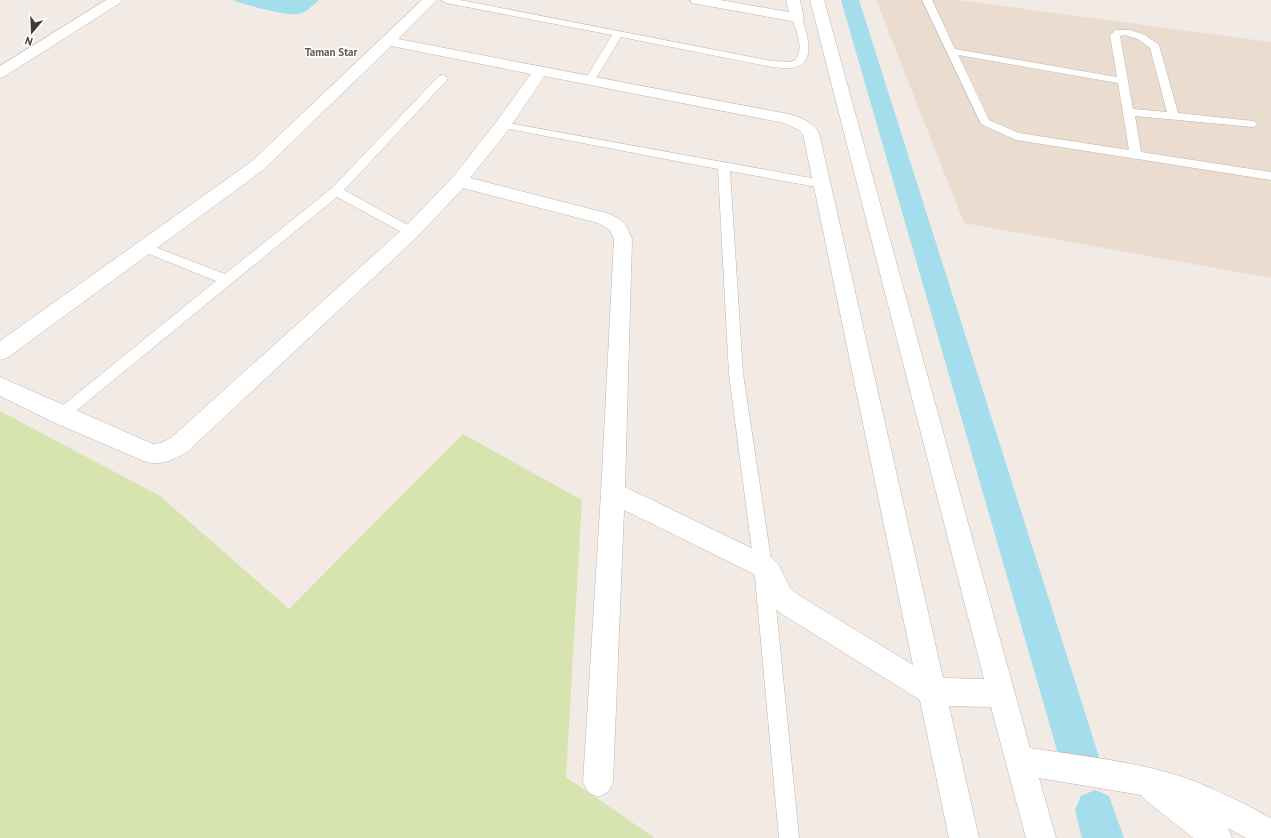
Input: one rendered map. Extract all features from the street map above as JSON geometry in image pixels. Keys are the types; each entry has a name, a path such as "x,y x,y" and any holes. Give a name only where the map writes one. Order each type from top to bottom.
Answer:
{"street":[{"path":"0,72 116,0"},
{"path":"0,352 143,247 257,166 430,0"},
{"path":"697,0 797,18 793,0"},
{"path":"817,0 1001,692 1042,838"},
{"path":"387,41 541,70 798,122 805,126 811,133 964,838"},
{"path":"0,386 61,415 152,454 164,453 179,445 411,232 459,181 503,125 541,70"},
{"path":"459,181 604,218 618,226 623,239 613,493 598,782"},
{"path":"613,493 762,566 769,573 781,597 791,605 932,692 1001,692"},
{"path":"1021,760 1144,781 1183,792 1227,811 1271,835"},
{"path":"1144,781 1217,838"}],"lane":[{"path":"446,0 772,64 791,65 799,62 803,58 805,49 797,18"},
{"path":"927,0 985,122 1016,136 1271,176"},
{"path":"1136,155 1115,35 1125,32 1140,36 1150,41 1155,47 1173,116"},
{"path":"590,80 617,34"},
{"path":"952,51 1124,81"},
{"path":"61,415 336,191 443,78"},
{"path":"1129,112 1253,124"},
{"path":"503,125 822,184"},
{"path":"724,166 736,374 762,566 789,838"},
{"path":"336,191 411,232"},
{"path":"143,247 228,280"}],"shaded area":[{"path":"876,0 958,0 1271,42 1271,278 964,223"}],"green space":[{"path":"0,411 160,496 289,609 463,434 582,500 566,777 655,838 0,838"}],"water":[{"path":"233,0 319,0 304,12 293,14 266,10"}],"waterway":[{"path":"850,0 1079,757"},
{"path":"1095,810 1103,838"}],"district":[{"name":"Taman Star","path":"331,52"}]}
